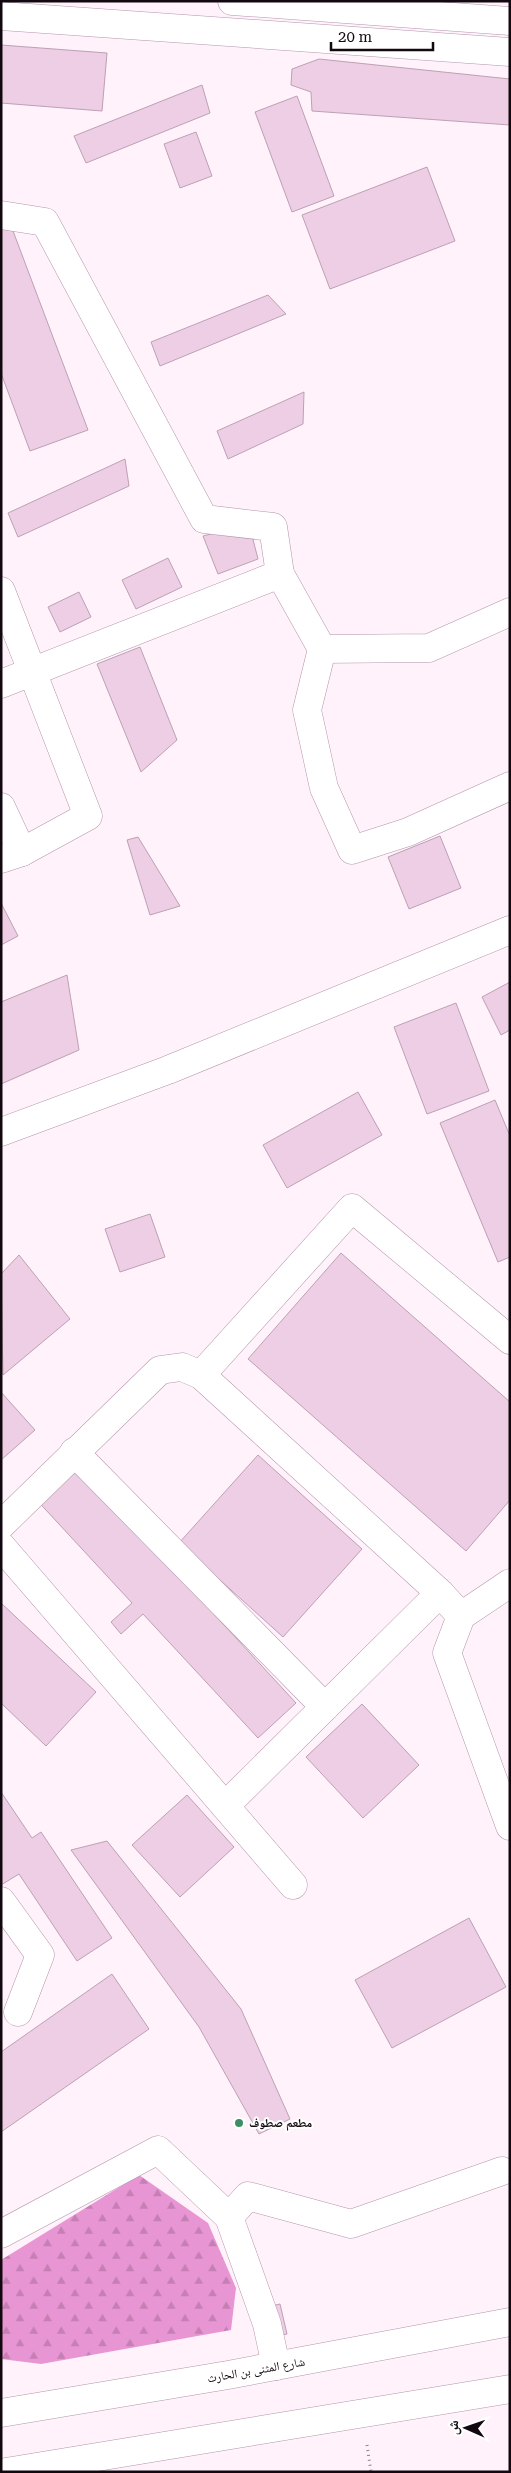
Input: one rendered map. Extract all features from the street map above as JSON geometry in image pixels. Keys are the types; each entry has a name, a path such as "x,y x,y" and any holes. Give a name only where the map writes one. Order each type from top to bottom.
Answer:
{"main road":[{"path":"232,1 503,14"},
{"path":"1,16 510,52"},
{"path":"1,215 45,222 204,520 273,527 280,574 322,648 307,710 324,788 352,850 408,832 510,786"},
{"path":"1,684 32,670 280,574"},
{"path":"1,591 88,816 11,856 1,807"},
{"path":"322,648 428,648 510,612"},
{"path":"1,1132 168,1070 510,930"},
{"path":"201,1375 352,1208 510,1340"},
{"path":"1,1525 160,1370 182,1367 201,1375 440,1593 460,1616"},
{"path":"74,1452 325,1706"},
{"path":"1,1546 293,1884"},
{"path":"510,1583 460,1616 447,1653 510,1826"},
{"path":"225,1806 440,1593"},
{"path":"1,1901 40,1955 18,2012"},
{"path":"1,2234 158,2150 229,2217 267,2324 276,2366"},
{"path":"229,2217 248,2196 351,2224 502,2170"},
{"name":"شارع المثنى بن الحارث","path":"1,2413 276,2366 510,2322"},
{"path":"6,2472 510,2389"}],"green space":[{"path":"139,2175 208,2223 236,2288 231,2330 41,2364 1,2359 1,2260"}],"building":[{"path":"1,45 107,53 102,111 1,103"},
{"path":"319,59 510,79 510,125 312,111 311,92 291,85 292,69"},
{"path":"202,85 210,113 86,163 74,136"},
{"path":"297,96 334,196 292,212 255,112"},
{"path":"196,132 212,176 180,188 164,144"},
{"path":"427,167 455,241 330,289 302,215"},
{"path":"10,223 88,430 30,451 1,373 1,226"},
{"path":"268,295 286,314 160,366 151,342"},
{"path":"304,392 303,424 228,459 217,431"},
{"path":"125,459 129,486 18,537 8,513"},
{"path":"249,524 258,559 218,574 203,536"},
{"path":"168,558 182,587 136,609 122,580"},
{"path":"79,592 91,617 60,632 48,607"},
{"path":"140,647 177,740 141,772 97,664"},
{"path":"440,836 461,888 409,909 388,857"},
{"path":"138,837 180,906 150,915 127,840"},
{"path":"1,903 18,936 1,945"},
{"path":"67,975 79,1050 1,1084 1,1002"},
{"path":"510,982 510,1030 501,1035 482,997"},
{"path":"456,1003 489,1091 427,1114 394,1027"},
{"path":"358,1092 382,1135 287,1188 263,1145"},
{"path":"495,1100 510,1136 510,1257 498,1262 440,1123"},
{"path":"150,1214 165,1257 120,1272 105,1229"},
{"path":"341,1253 510,1402 510,1500 466,1551 248,1359"},
{"path":"19,1255 70,1319 3,1375 1,1274"},
{"path":"1,1392 35,1430 1,1460"},
{"path":"258,1455 362,1549 283,1637 179,1543"},
{"path":"72,1460 296,1703 258,1738 143,1614 121,1634 111,1622 132,1603 33,1496"},
{"path":"1,1603 96,1692 46,1746 1,1703"},
{"path":"362,1704 419,1765 363,1818 306,1757"},
{"path":"1,1792 32,1838 41,1832 112,1938 77,1961 19,1874 1,1885"},
{"path":"187,1795 234,1847 180,1897 132,1845"},
{"path":"107,1841 241,2009 290,2119 259,2134 199,2027 71,1850"},
{"path":"469,1918 506,1987 392,2048 355,1980"},
{"path":"112,1974 149,2029 1,2132 1,2052"},
{"path":"280,2304 287,2334 260,2339 254,2310"}],"place":[{"name":"مطعم صطوف","path":"239,2123"}]}
